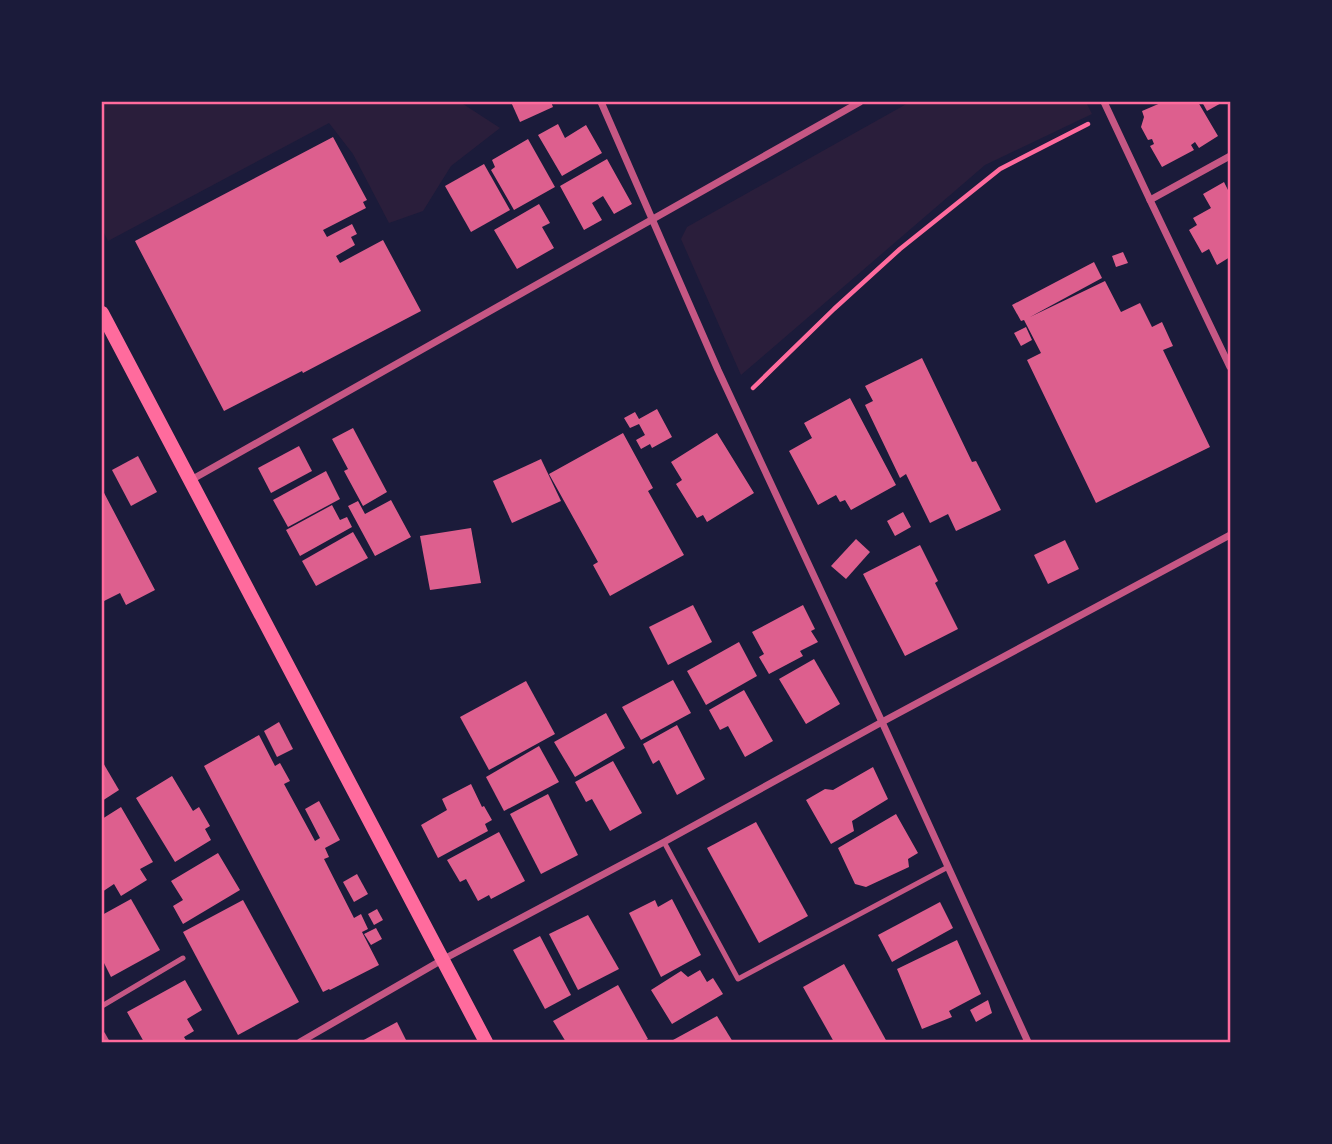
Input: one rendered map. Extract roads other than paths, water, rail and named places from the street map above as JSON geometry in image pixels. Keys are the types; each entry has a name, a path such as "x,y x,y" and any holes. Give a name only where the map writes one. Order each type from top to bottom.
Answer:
{"main road":[{"path":"102,313 486,1042"}],"street":[{"path":"601,102 735,406 1028,1042"},
{"path":"191,480 860,102"},
{"path":"1104,102 1230,368"},
{"path":"1150,200 1230,156"},
{"path":"300,1042 442,960 1230,535"},
{"path":"102,1035 106,1042"}],"lane":[{"path":"664,842 738,979 948,867"},
{"path":"102,1006 183,958"}]}
